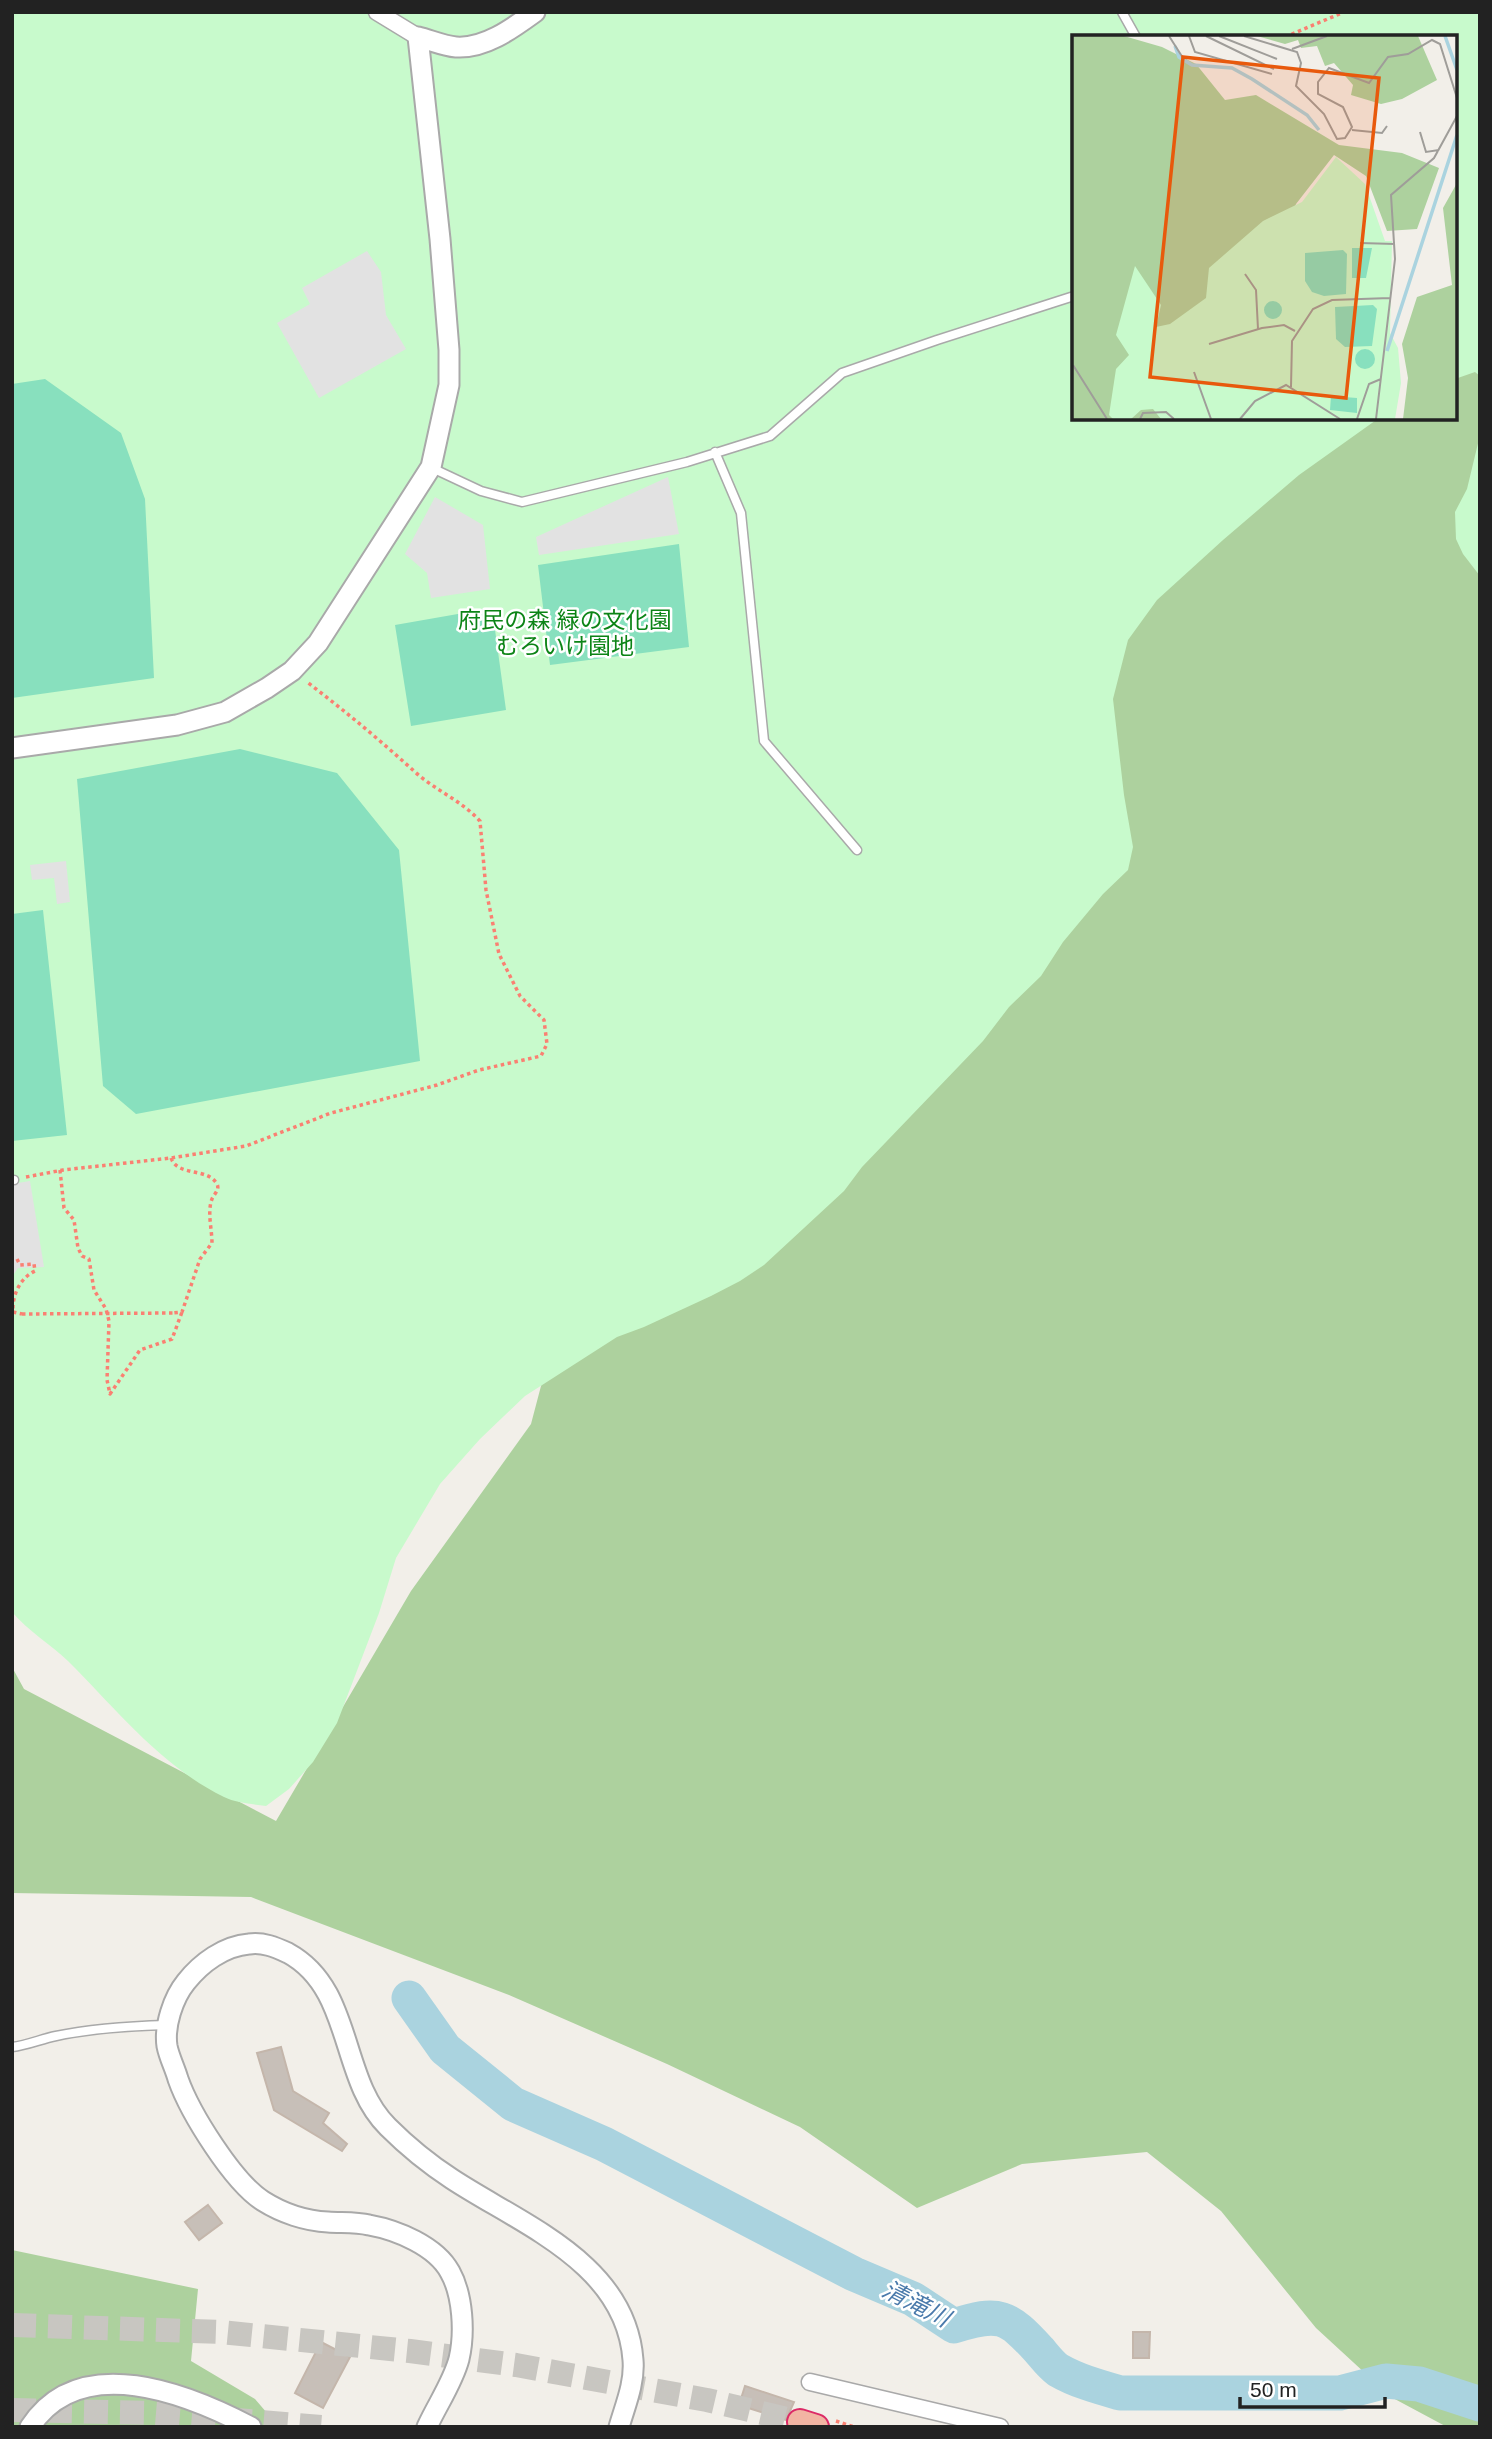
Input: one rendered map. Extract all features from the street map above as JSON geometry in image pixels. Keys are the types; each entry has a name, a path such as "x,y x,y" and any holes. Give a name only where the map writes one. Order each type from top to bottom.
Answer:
{"street":[{"path":"377,12 418,37 457,47 486,41 509,31 536,12"},
{"path":"12,748 177,725 225,712 292,671 318,643 431,467 449,385 449,350 418,37"},
{"path":"427,2427 459,2362 463,2338 461,2308 450,2272 435,2254 396,2233 368,2224 323,2222 303,2218 263,2201 246,2188 226,2164 183,2091 167,2048 167,2025 184,1983 207,1961 232,1946 254,1943 273,1946 300,1960 323,1986 334,2005 365,2093 384,2123 413,2151 452,2179 573,2255 593,2273 621,2314 634,2362 631,2386 619,2427"},
{"path":"810,2382 1000,2427"},
{"path":"30,2427 36,2417 55,2401 76,2390 106,2384 133,2385 178,2394 251,2427"}],"lane":[{"path":"1122,12 1135,35"},
{"path":"431,467 481,491 522,502 649,472 770,436 842,373 1072,297"},
{"path":"715,452 741,513 764,741 857,850"},
{"path":"12,2047 55,2036 121,2026 167,2025"}],"path":[{"path":"1290,35 1344,12"},
{"path":"13,1180 60,1170 171,1158 246,1146 331,1113 437,1085 479,1070 541,1056 547,1044 544,1020 520,996 499,954 486,890 480,821 417,774 389,747 292,671"},
{"path":"60,1170 64,1208 74,1220 78,1248 82,1256 89,1259 94,1290 106,1309 109,1321 107,1380 110,1394 140,1350 172,1339 200,1259 212,1243 210,1209 218,1189 217,1184 208,1177 183,1170 173,1163 171,1158"},
{"path":"17,1259 20,1265 34,1264 35,1271 26,1275 18,1287 13,1312 182,1312"}],"green space":[{"name":"府民の森 緑の文化園 むろいけ園地","path":"12,12 1480,12 1480,376 1475,372 1457,378 1457,35 1072,35 1072,420 1376,420 1299,475 1223,540 1157,600 1128,640 1113,699 1133,847 1128,870 1103,894 1063,942 1041,976 1009,1007 983,1041 862,1167 844,1191 764,1265 711,1296 617,1337 525,1396 480,1439 440,1484 396,1558 379,1613 337,1723 313,1762 289,1789 266,1806 229,1799 201,1785 180,1770 141,1736 68,1661 12,1612"},
{"path":"1026,12 1480,12 1480,2427 1447,2427 1391,2397 1316,2328 1221,2211 1147,2152 1022,2164 917,2208 800,2127 667,2064 509,1995 251,1897 12,1893 12,1667 24,1689 276,1821 411,1591 531,1424 566,1291 1073,420 1457,420 1457,35 1072,36"},
{"path":"45,379 121,433 145,499 154,678 12,698 12,384"},
{"path":"1480,435 1480,576 1463,554 1456,539 1455,512 1467,489"},
{"path":"679,544 689,647 550,665 538,565"},
{"path":"492,608 506,710 411,726 395,625"},
{"path":"240,749 337,773 399,850 420,1061 136,1114 103,1086 77,779"},
{"path":"43,910 67,1135 12,1141 12,914"},
{"path":"12,2250 198,2289 191,2361 255,2399 279,2427 12,2427"}],"shaded area":[{"path":"367,251 381,272 386,315 406,349 319,398 277,323 310,304 302,288"},
{"path":"668,477 679,534 539,555 536,537"},
{"path":"435,497 483,525 490,589 431,598 427,573 405,554"},
{"path":"66,861 70,902 57,904 54,878 32,880 30,865"},
{"path":"30,1181 44,1267 18,1268 12,1277 12,1184"}],"building":[{"path":"281,2047 293,2091 329,2113 323,2123 347,2144 342,2151 274,2110 257,2053"},
{"path":"208,2205 222,2223 199,2240 185,2222"},
{"path":"1133,2332 1150,2332 1149,2358 1133,2358"},
{"path":"321,2342 350,2357 323,2408 295,2393"},
{"path":"745,2386 794,2402 786,2420 739,2405"}],"waterway":[{"name":"清滝川","path":"409,1998 445,2049 513,2104 604,2144 854,2274 913,2299 954,2326 982,2319 1002,2320 1019,2330 1055,2368 1080,2381 1120,2393 1340,2393 1386,2381 1419,2384 1480,2404"}],"tunnel":[{"path":"12,2325 221,2332 410,2351 516,2365 707,2400 800,2422"},
{"path":"12,2410 151,2413 321,2427"}]}
